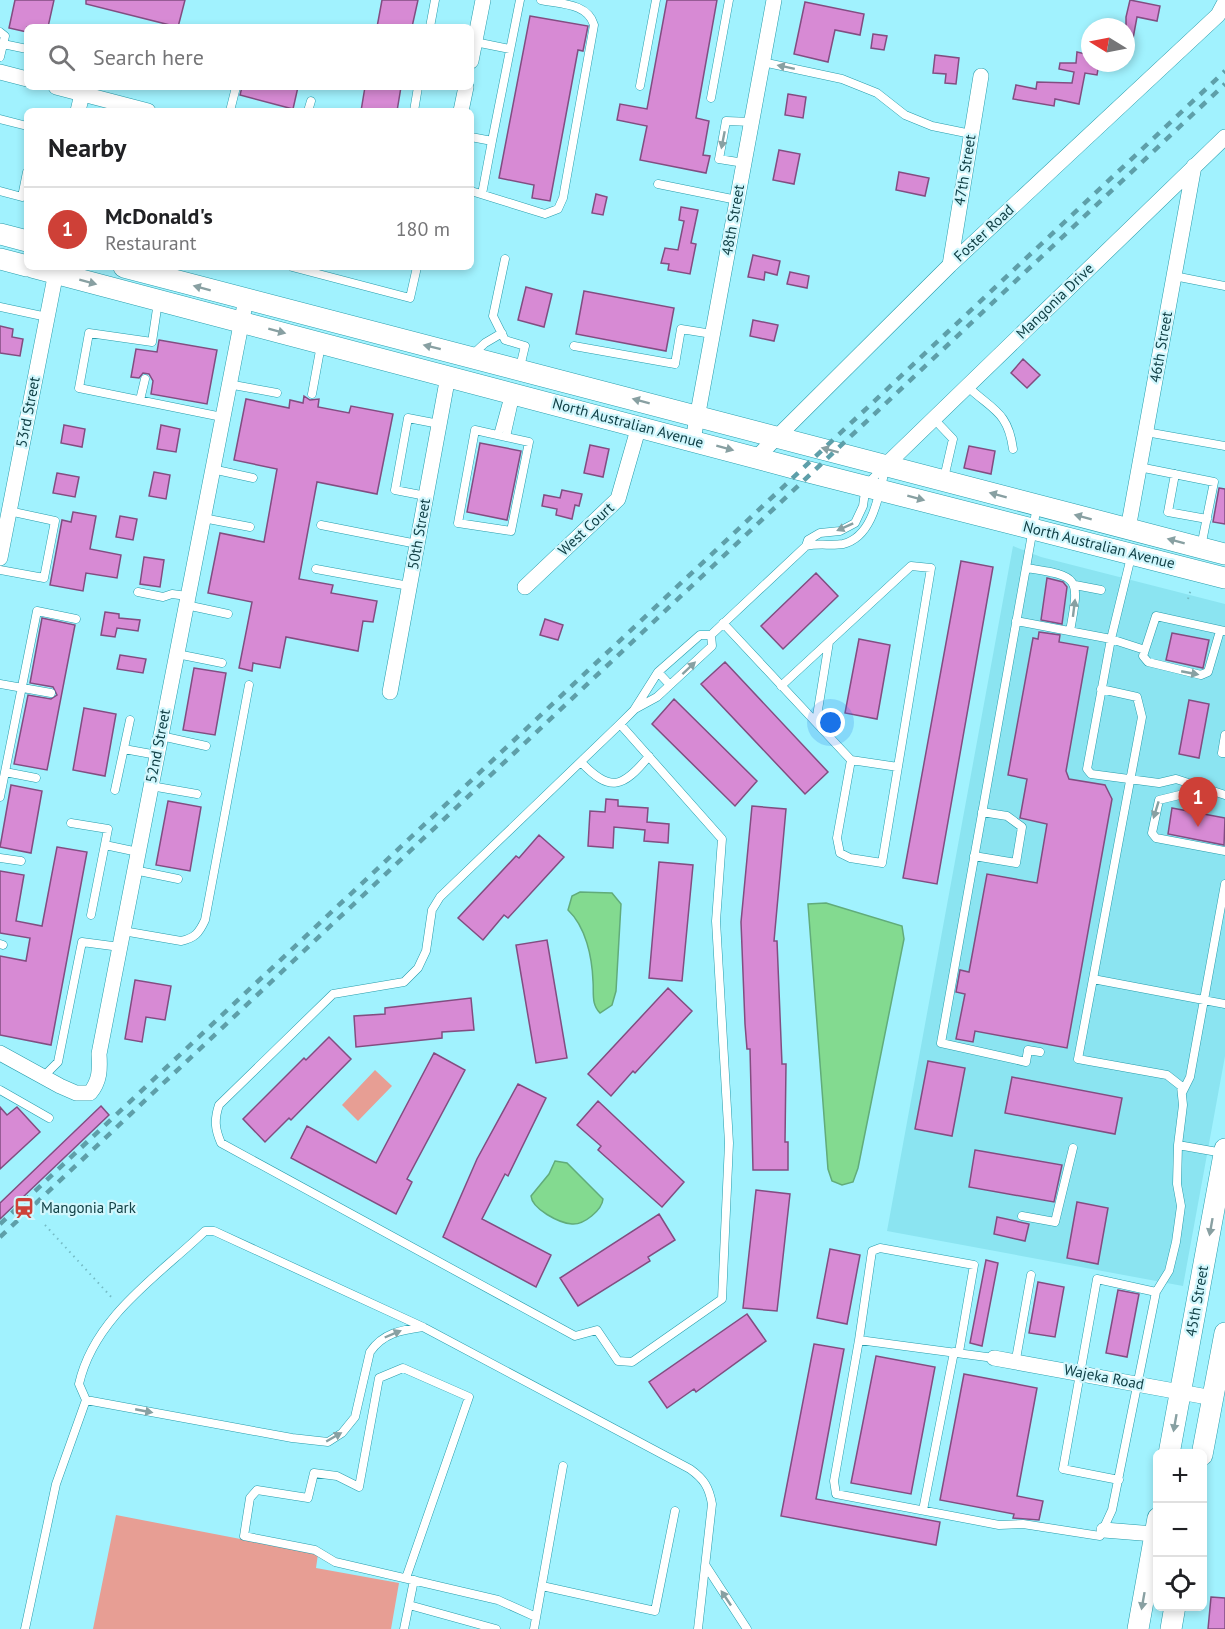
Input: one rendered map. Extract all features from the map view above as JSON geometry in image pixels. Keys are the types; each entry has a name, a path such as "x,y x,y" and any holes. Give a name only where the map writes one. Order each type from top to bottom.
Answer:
{"main road":[{"path":"0,234 24,241"},
{"path":"0,259 24,265"},
{"name":"North Australian Avenue","path":"56,270 241,322 1225,578"},
{"name":"North Australian Avenue","path":"135,270 1225,554"},
{"path":"515,393 519,370"},
{"name":"45th Street","path":"1170,1449 1225,1152"},
{"path":"1204,1449 1225,1333"},
{"path":"1138,1629 1153,1543"},
{"path":"1171,1629 1174,1611"}],"street":[{"path":"474,42 483,0"},
{"name":"48th Street","path":"693,440 774,0"},
{"name":"Foster Road","path":"757,457 950,265 1221,8"},
{"path":"0,72 24,78"},
{"name":"47th Street","path":"950,265 981,76"},
{"path":"67,90 82,94 99,105 124,108"},
{"path":"462,108 465,90"},
{"path":"79,108 82,94"},
{"name":"Mangonia Drive","path":"886,465 1225,137"},
{"name":"46th Street","path":"1128,529 1194,166"},
{"name":"53rd Street","path":"0,558 2,536 9,511 56,270"},
{"name":"52nd Street","path":"0,1053 76,1093 90,1093 96,1086 100,1071 99,1054 134,870 246,299"},
{"name":"50th Street","path":"390,692 448,376"},
{"name":"West Court","path":"525,587 618,499 639,426"},
{"name":"Wajeka Road","path":"994,1358 1016,1359 1213,1398"},
{"path":"1104,1530 1153,1526"}],"lane":[{"path":"431,24 435,0"},
{"path":"482,194 520,0"},
{"path":"474,192 545,213 558,209 563,198 594,25 592,17 581,8 541,0"},
{"path":"640,86 656,0"},
{"path":"711,98 729,0"},
{"path":"0,32 5,36 0,57"},
{"path":"3,44 24,48"},
{"path":"474,51 510,49"},
{"path":"762,62 842,79 877,93 905,115 932,126 971,134"},
{"path":"232,108 235,90"},
{"path":"414,108 418,90"},
{"path":"309,108 311,101"},
{"path":"0,119 24,125"},
{"path":"744,163 719,159 726,121 752,122"},
{"path":"474,138 492,141"},
{"path":"658,184 737,200"},
{"path":"0,191 22,197 24,187"},
{"path":"505,260 493,316 505,340 525,346 519,370"},
{"path":"303,270 410,298 416,270"},
{"path":"1174,276 1225,286"},
{"path":"150,351 158,300"},
{"path":"0,308 47,317"},
{"path":"574,346 675,364 681,329 712,334"},
{"path":"152,342 89,333 79,388 222,417"},
{"path":"470,357 485,343 502,333"},
{"path":"312,394 321,343"},
{"path":"140,400 145,379"},
{"path":"228,384 277,393"},
{"path":"967,386 1002,415 1011,430 1013,449"},
{"path":"502,436 515,393"},
{"path":"426,496 395,490 408,418 439,424"},
{"path":"934,419 953,439 944,481"},
{"path":"475,430 502,436 529,442 511,531 458,523 475,430"},
{"path":"1146,432 1225,446"},
{"path":"711,635 806,546 808,540 820,533 840,531 855,523 886,465"},
{"path":"806,546 820,543 843,544 856,538 868,525 873,487 886,465"},
{"path":"1139,467 1214,482 1201,548"},
{"path":"212,469 253,478"},
{"path":"1174,474 1168,512 1207,519"},
{"path":"1037,505 941,1043 1026,1062 1028,1050 1040,1052"},
{"path":"0,570 44,578 55,520 9,511"},
{"path":"203,518 250,527"},
{"path":"321,525 417,544"},
{"path":"1131,554 1111,639 1087,770 1091,774 1129,780 1159,783 1176,779 1225,795"},
{"path":"782,686 911,566 931,568 882,863 850,858 840,853 837,838 851,760"},
{"path":"1026,568 1066,574 1075,585 1101,590"},
{"path":"316,569 409,586"},
{"path":"1070,632 1075,585"},
{"path":"138,592 163,597 172,594 228,614"},
{"path":"0,797 36,611 76,619"},
{"path":"1156,616 1222,631 1208,672 1201,675 1148,662 1143,656 1145,650 1156,616"},
{"path":"1016,621 1111,639 1145,650"},
{"path":"723,623 851,760 898,767"},
{"path":"620,724 722,839 716,921 729,1143 722,1299 632,1362 618,1361 597,1330 575,1336 221,1143 214,1117 219,1105 333,994 404,982 418,968 426,951 432,909 440,897 634,710 658,672 700,634 711,635"},
{"path":"634,710 657,698 712,646 711,635"},
{"path":"816,722 829,642"},
{"path":"176,654 222,663"},
{"path":"658,672 670,686"},
{"path":"0,684 51,693"},
{"path":"123,931 181,941 191,939 199,932 205,920 249,685"},
{"path":"922,1510 974,1265 880,1248 872,1251 834,1481 836,1494 999,1525 1023,1524 1100,1536 1104,1530 1119,1480 1156,1292 1169,1271 1176,1242 1181,1206 1177,1184 1178,1145 1183,1105 1181,1086 1167,1075 1078,1059 1142,717 1141,703 1137,697 1101,689"},
{"path":"115,790 130,720"},
{"path":"1225,735 1222,753 1225,753"},
{"path":"160,736 206,746"},
{"path":"124,749 157,755"},
{"path":"581,762 595,778 609,784 624,782 649,756"},
{"path":"5,772 36,778"},
{"path":"151,786 197,794"},
{"path":"1205,789 1159,800 1152,833 1156,838 1225,851"},
{"path":"974,856 1016,863 1022,828 1007,816 982,812"},
{"path":"71,823 108,829 91,915"},
{"path":"105,845 138,852"},
{"path":"0,858 21,861"},
{"path":"134,870 178,879"},
{"path":"1182,1094 1190,1077 1225,884"},
{"path":"43,1077 58,1062 82,942 120,947"},
{"path":"1093,979 1225,1004"},
{"path":"0,1090 49,1118"},
{"path":"1178,1145 1225,1152"},
{"path":"1023,1216 1055,1222 1073,1148"},
{"path":"25,1629 56,1484 86,1400 79,1384 90,1348 105,1326 209,1229 423,1327 703,1478 710,1490 712,1504 698,1629"},
{"path":"1016,1359 1031,1275"},
{"path":"1119,1480 1063,1469 1097,1279 1156,1292"},
{"path":"86,1400 292,1438 328,1442 342,1433 355,1417 370,1352 375,1345 394,1332 423,1327"},
{"path":"858,1340 994,1358"},
{"path":"404,1629 409,1605 410,1579 469,1397 403,1368 379,1377 359,1487 337,1476 314,1473 308,1498 257,1490 250,1498 244,1536 315,1550 335,1562 410,1579 498,1600 536,1617"},
{"path":"535,1629 562,1466"},
{"path":"542,1586 655,1611 675,1511"},
{"path":"706,1566 747,1629"},
{"path":"409,1605 496,1629"}],"path":[{"path":"1188,599 1191,589"},
{"path":"45,1225 106,1291"}],"shaded area":[{"path":"1013,546 1041,557 1225,604 1225,1056 1183,1286 887,1231"},
{"path":"580,892 612,893 621,904 616,991 612,1005 600,1013 594,1002 587,943 579,925 568,910 572,896"},
{"path":"826,903 902,926 904,939 858,1168 853,1182 842,1185 832,1181 828,1169 808,904"},
{"path":"375,1070 392,1086 358,1121 342,1105"},
{"path":"555,1161 567,1163 603,1199 596,1212 577,1224 560,1221 547,1214 536,1206 531,1196 549,1174"},
{"path":"116,1515 318,1554 316,1568 399,1583 391,1629 93,1629"}],"building":[{"path":"15,0 54,0 49,24 24,24 24,31 9,28"},
{"path":"86,0 185,0 179,24 166,24 86,4"},
{"path":"382,0 418,0 413,24 378,24"},
{"path":"667,0 717,0 696,118 709,121 703,155 710,156 706,173 640,160 647,126 617,120 620,104 647,109"},
{"path":"1130,0 1160,6 1157,21 1137,17 1135,28 1135,18 1126,17"},
{"path":"805,2 864,14 860,35 835,30 828,62 794,54"},
{"path":"530,16 588,26 583,51 578,50 550,201 532,198 534,185 499,178"},
{"path":"873,34 887,36 884,50 871,48"},
{"path":"1077,52 1081,53 1081,72 1098,72 1097,75 1085,73 1079,104 1055,99 1054,106 1013,99 1016,85 1036,89 1037,82 1072,83 1074,72 1059,69 1060,63 1076,63"},
{"path":"935,55 959,58 956,84 945,83 946,74 933,73"},
{"path":"241,90 297,90 293,108 240,95"},
{"path":"364,90 400,90 398,108 362,108"},
{"path":"788,94 806,97 803,118 785,115"},
{"path":"779,150 800,154 794,184 773,180"},
{"path":"899,172 929,178 925,196 896,190"},
{"path":"596,194 607,197 603,215 592,213"},
{"path":"681,207 698,210 691,243 696,244 690,274 668,270 669,264 661,263 665,248 678,250 684,221 679,220"},
{"path":"753,255 780,261 777,275 765,272 764,280 748,277"},
{"path":"790,272 809,276 807,288 787,284"},
{"path":"526,287 552,294 544,327 518,320"},
{"path":"584,291 674,308 666,351 576,334"},
{"path":"753,320 778,325 774,341 750,336"},
{"path":"0,326 13,329 12,337 23,339 20,356 0,353"},
{"path":"159,340 217,350 207,404 151,394 153,381 149,374 143,373 139,378 131,377 136,349 157,352"},
{"path":"1023,359 1040,375 1027,388 1011,373"},
{"path":"304,396 310,400 319,399 318,407 349,413 351,406 393,414 377,494 317,482 299,579 333,585 331,593 377,601 373,622 363,621 358,651 286,637 280,668 253,663 252,671 239,668 252,602 208,593 220,533 264,542 277,469 234,460 246,399 289,408 290,400 303,403"},
{"path":"64,425 85,429 82,447 61,443"},
{"path":"161,425 180,429 176,452 157,449"},
{"path":"480,443 521,451 507,520 467,512"},
{"path":"590,445 609,449 603,477 584,473"},
{"path":"969,446 995,451 991,474 964,468"},
{"path":"154,472 170,475 166,499 149,496"},
{"path":"57,473 79,477 75,497 53,493"},
{"path":"1219,488 1225,489 1225,524 1213,522"},
{"path":"562,490 582,494 579,506 575,505 572,519 556,515 557,509 542,506 544,495 560,498"},
{"path":"73,512 96,516 90,549 121,555 117,578 86,573 83,591 50,585 62,520 71,522"},
{"path":"120,516 137,519 133,540 116,537"},
{"path":"144,557 164,560 160,587 140,584"},
{"path":"961,561 993,567 937,884 903,878"},
{"path":"816,573 838,596 783,649 761,626"},
{"path":"1047,578 1063,582 1067,587 1062,624 1041,620"},
{"path":"105,612 119,614 119,618 140,620 138,631 117,628 115,637 101,635"},
{"path":"42,618 75,625 47,770 14,764 28,695 51,699 57,695 53,687 30,683"},
{"path":"545,619 563,625 558,640 540,635"},
{"path":"1039,632 1060,635 1059,642 1088,647 1066,771 1069,779 1105,785 1112,799 1067,1048 975,1031 973,1042 956,1039 965,994 956,992 960,970 969,972 987,874 1037,883 1047,824 1020,818 1027,779 1008,775 1033,638 1038,639"},
{"path":"1172,633 1209,640 1203,668 1166,660"},
{"path":"859,639 890,645 877,719 845,713"},
{"path":"120,655 146,659 143,673 117,669"},
{"path":"725,662 828,772 805,794 701,684"},
{"path":"194,668 226,673 215,735 183,730"},
{"path":"674,699 757,781 735,806 652,724"},
{"path":"1189,700 1209,704 1199,758 1179,754"},
{"path":"84,708 116,714 105,776 73,770"},
{"path":"11,785 42,791 31,853 0,847"},
{"path":"606,799 618,800 618,806 648,808 647,822 669,824 668,843 644,841 645,830 614,827 613,848 588,846 590,811 605,812"},
{"path":"168,801 201,807 190,871 156,865"},
{"path":"752,806 786,809 774,941 777,941 782,1064 786,1064 785,1142 788,1142 788,1170 753,1170 750,1049 747,1049 745,1024 741,922"},
{"path":"1172,808 1225,818 1224,845 1168,834"},
{"path":"539,835 564,857 508,918 504,915 483,940 458,918"},
{"path":"57,847 87,852 51,1045 0,1035 0,956 26,961 30,938 0,933 0,871 24,875 16,921 42,926"},
{"path":"659,862 693,865 682,981 649,978"},
{"path":"547,940 567,1058 536,1063 516,945"},
{"path":"135,980 171,986 165,1020 146,1017 142,1042 125,1039"},
{"path":"668,988 692,1011 611,1096 588,1074"},
{"path":"471,998 474,1030 442,1032 442,1038 356,1047 354,1016 385,1014 385,1008"},
{"path":"329,1037 351,1059 291,1120 289,1118 265,1142 243,1119 304,1058 306,1060"},
{"path":"434,1053 465,1070 407,1179 412,1182 396,1214 291,1158 307,1126 376,1163"},
{"path":"928,1061 965,1068 952,1136 915,1129"},
{"path":"1012,1077 1122,1098 1115,1134 1005,1113"},
{"path":"518,1084 546,1098 508,1176 505,1174 482,1219 551,1255 536,1287 443,1237 477,1159"},
{"path":"598,1101 684,1182 662,1207 598,1150 601,1146 577,1125"},
{"path":"101,1106 109,1115 0,1219 0,1203"},
{"path":"0,1107 7,1115 17,1107 40,1132 0,1169"},
{"path":"975,1150 1062,1165 1054,1202 969,1187"},
{"path":"756,1190 790,1194 777,1311 743,1308"},
{"path":"1077,1202 1108,1208 1098,1264 1067,1258"},
{"path":"659,1214 675,1240 648,1257 650,1261 578,1306 560,1278"},
{"path":"997,1217 1029,1224 1025,1241 994,1234"},
{"path":"830,1249 860,1255 847,1324 817,1318"},
{"path":"986,1260 998,1263 982,1346 970,1343"},
{"path":"1038,1282 1064,1287 1055,1337 1029,1333"},
{"path":"1118,1290 1139,1294 1127,1357 1106,1353"},
{"path":"747,1314 766,1341 696,1392 694,1389 667,1408 649,1382"},
{"path":"814,1344 844,1349 816,1499 940,1522 936,1545 781,1516"},
{"path":"876,1356 935,1367 911,1494 851,1483"},
{"path":"964,1374 1037,1388 1017,1496 1043,1501 1039,1520 1013,1518 1014,1514 940,1500"},
{"path":"1211,1597 1225,1598 1225,1629 1208,1629"}],"railway":[{"path":"0,1224 1225,71"},
{"path":"0,1237 1225,84"}],"place":[{"name":"McDonald's","path":"1198,827"},
{"name":"Mangonia Park","path":"24,1208"}]}
